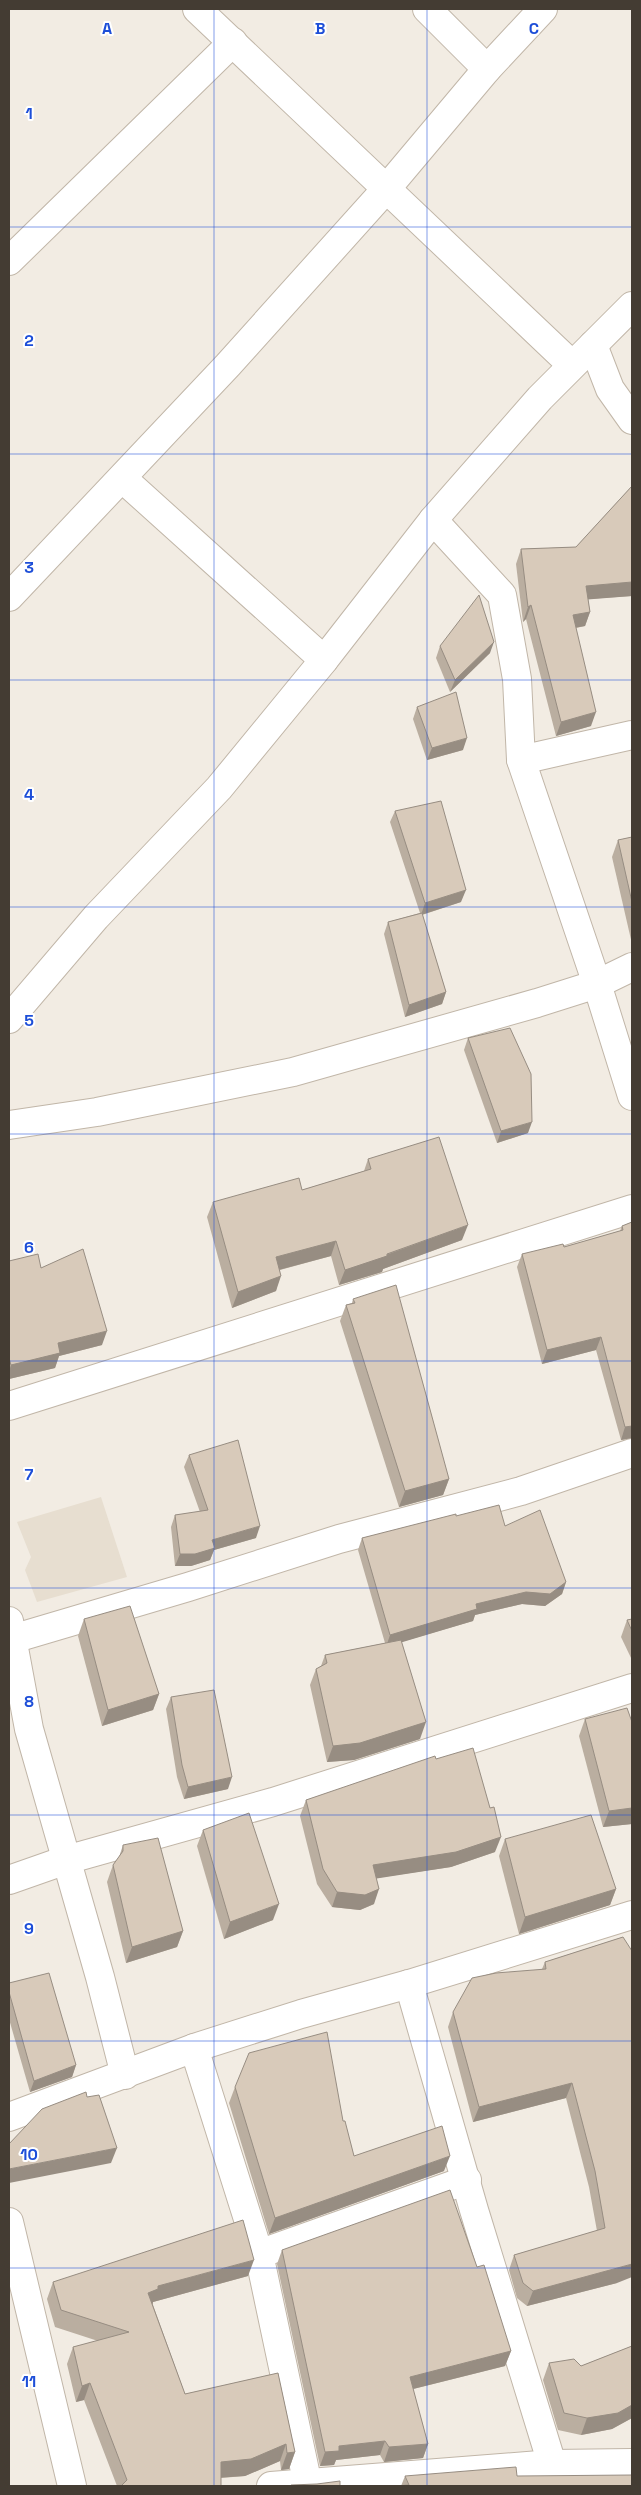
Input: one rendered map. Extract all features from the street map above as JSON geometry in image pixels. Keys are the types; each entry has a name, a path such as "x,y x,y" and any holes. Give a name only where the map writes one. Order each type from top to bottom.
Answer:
{"street":[{"path":"197,9 572,365"},
{"path":"427,9 487,69"},
{"path":"9,597 228,365 387,188 487,69 543,9"},
{"path":"9,261 233,42"},
{"path":"9,1019 96,917 219,788 324,660 432,520 540,398 632,306"},
{"path":"593,345 610,389 632,420"},
{"path":"122,478 324,660"},
{"path":"432,520 502,595 516,679 521,760 597,984 632,1096"},
{"path":"521,760 632,735"},
{"path":"9,1125 97,1112 293,1072 537,1003 597,984 632,967"},
{"path":"9,1406 632,1209"},
{"path":"125,2075 29,1729 10,1634 188,1588 339,1539 521,1491 632,1453"},
{"path":"9,1880 66,1860 273,1802 632,1688"},
{"path":"9,2117 194,2048 301,2014 632,1918"},
{"path":"409,1984 467,2180 474,2210 552,2464"},
{"path":"194,2048 259,2254 308,2485"},
{"path":"259,2254 467,2180"},
{"path":"9,2222 72,2486"},
{"path":"271,2486 308,2485 552,2464 632,2463"}],"shaded area":[{"path":"101,1497 127,1577 37,1602 25,1570 31,1557 17,1522"}],"building":[{"path":"632,486 632,582 586,586 590,612 573,615 596,712 561,722 531,605 528,607 521,549 576,547"},
{"path":"479,595 494,642 455,680 440,646"},
{"path":"456,692 467,738 432,748 417,707"},
{"path":"441,801 466,890 425,903 395,811"},
{"path":"632,837 632,902 618,840"},
{"path":"422,913 446,992 409,1005 388,922"},
{"path":"510,1028 531,1074 532,1122 501,1131 468,1038"},
{"path":"439,1137 468,1225 345,1270 336,1241 276,1257 281,1276 238,1292 213,1202 299,1178 302,1190 371,1169 368,1159"},
{"path":"632,1222 632,1426 625,1427 601,1337 547,1350 522,1254 563,1244 564,1247 623,1230 622,1226"},
{"path":"83,1249 107,1331 58,1343 60,1353 11,1365 9,1358 9,1261 38,1254 41,1268"},
{"path":"396,1285 449,1479 405,1491 346,1305 355,1303 353,1299"},
{"path":"238,1440 260,1526 212,1540 215,1548 195,1554 180,1554 175,1515 208,1510 189,1455"},
{"path":"499,1505 505,1526 540,1510 566,1582 550,1594 526,1592 476,1604 477,1609 390,1635 362,1538"},
{"path":"130,1606 159,1694 108,1710 84,1619"},
{"path":"632,1619 632,1631 627,1620"},
{"path":"401,1640 426,1722 360,1743 333,1746 316,1669 327,1663 325,1655"},
{"path":"214,1690 232,1777 188,1787 182,1765 171,1697"},
{"path":"627,1708 632,1722 632,1808 609,1811 585,1719"},
{"path":"473,1748 490,1808 494,1807 501,1837 456,1852 373,1865 379,1889 365,1895 337,1892 323,1869 306,1800 435,1756 436,1759"},
{"path":"249,1813 279,1904 230,1922 203,1830"},
{"path":"591,1815 616,1889 525,1917 505,1839"},
{"path":"158,1838 183,1931 132,1947 113,1865 123,1851 123,1845"},
{"path":"623,1937 632,1951 632,2264 533,2291 523,2283 514,2255 605,2228 595,2171 572,2083 479,2107 453,2012 472,1978 496,1973 546,1969 545,1962"},
{"path":"49,1973 76,2065 34,2081 9,1992 9,1983"},
{"path":"327,2032 343,2121 345,2121 354,2156 442,2126 450,2156 275,2218 235,2087 249,2053"},
{"path":"86,2092 87,2097 99,2095 117,2148 9,2169 9,2144 42,2109"},
{"path":"450,2190 477,2267 484,2265 511,2351 410,2377 428,2444 389,2447 385,2441 339,2446 339,2451 325,2452 282,2250"},
{"path":"243,2220 254,2260 158,2286 158,2289 148,2293 185,2394 278,2373 295,2452 287,2453 286,2444 251,2459 221,2462 221,2486 121,2486 127,2480 90,2383 82,2386 73,2347 129,2332 61,2310 53,2282"},
{"path":"632,2346 632,2405 618,2413 587,2418 564,2413 549,2363 574,2359 581,2366"},
{"path":"516,2467 517,2476 632,2475 632,2486 397,2486 409,2485 405,2476"},
{"path":"340,2481 340,2486 291,2486 291,2485"}]}
